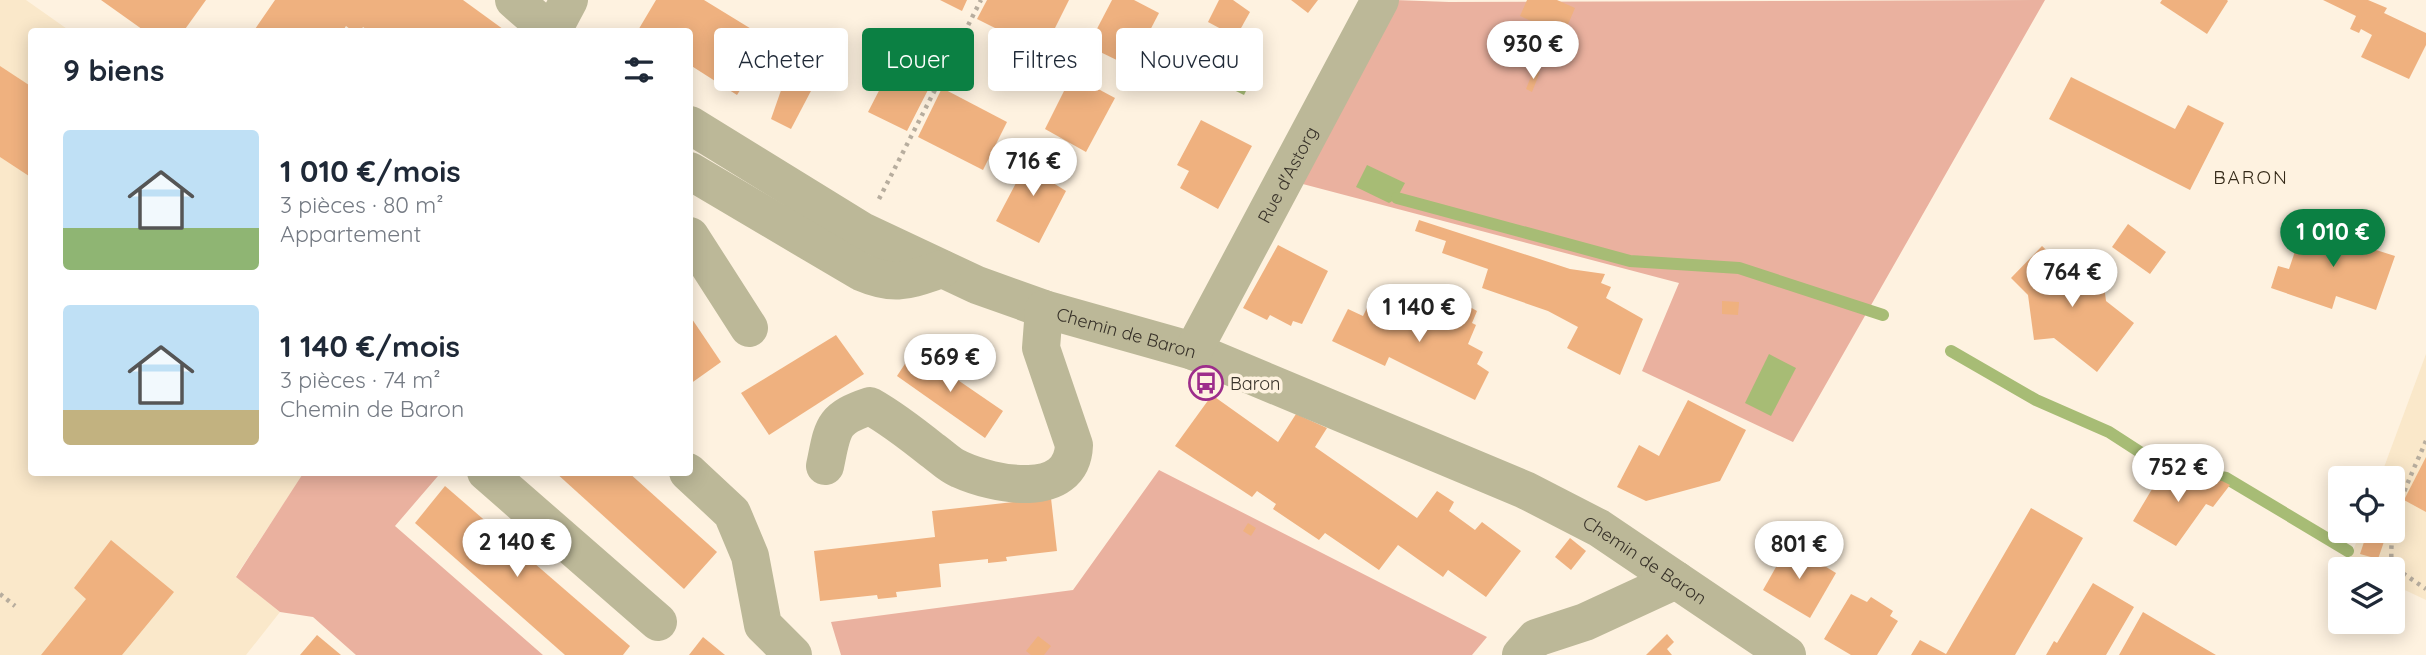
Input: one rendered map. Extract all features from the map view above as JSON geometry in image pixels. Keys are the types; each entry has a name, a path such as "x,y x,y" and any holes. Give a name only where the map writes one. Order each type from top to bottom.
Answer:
{"street":[{"path":"514,0 547,28"},
{"path":"554,28 569,0"},
{"name":"Rue d'Astorg","path":"1193,351 1380,0"},
{"name":"Chemin de Baron","path":"693,127 862,231 942,269 1044,309 1193,351 1525,490 1599,528 1787,655"},
{"path":"693,173 861,272 882,281 901,283 942,269"},
{"path":"693,241 749,328"},
{"path":"825,466 834,425 845,414 870,406 891,418 957,469 1010,484 1045,482 1067,472 1073,458 1074,445 1041,348 1044,309"},
{"path":"491,476 658,622"},
{"path":"692,476 732,513 750,556 763,625 793,655"},
{"path":"1521,655 1536,638 1586,639 1675,580"}],"path":[{"path":"862,231 981,0"},
{"path":"2426,441 2401,499 2390,549 2392,566 2426,589"},
{"path":"0,594 15,606"}],"shaded area":[{"path":"0,0 26,0 66,28 28,28 28,476 302,476 236,576 280,612 246,655 0,655"},
{"path":"1395,0 2045,0 1793,442 1642,371 1679,283 1299,183"},
{"path":"1367,165 1405,183 1397,198 1389,203 1356,187"},
{"path":"1769,354 1796,368 1771,416 1745,403"},
{"path":"2426,354 2426,600 2405,590 2405,557 2351,557 2356,543 2405,543 2405,466 2384,466"},
{"path":"1159,470 1487,637 1472,655 841,655 831,622 1073,590"},
{"path":"301,476 438,476 395,526 543,655 356,655 313,617 280,612 236,577"}],"building":[{"path":"101,0 206,0 186,28 140,28"},
{"path":"275,0 463,0 502,28 346,26 256,28"},
{"path":"656,0 704,0 750,28 714,28 714,80 693,67 693,28 639,28"},
{"path":"940,0 967,0 962,11"},
{"path":"987,0 1069,0 1055,28 995,28 977,19"},
{"path":"1112,0 1134,0 1159,13 1151,28 1116,28 1116,60 1102,53 1102,28 1097,28"},
{"path":"1219,0 1233,0 1250,12 1241,28 1219,28 1208,22"},
{"path":"1291,0 1318,0 1308,13"},
{"path":"1527,0 1557,0 1575,8 1563,36 1520,16"},
{"path":"2162,0 2228,1 2207,34 2160,3"},
{"path":"2323,0 2368,0 2387,8 2384,13 2426,33 2426,45 2409,79 2361,57 2372,35 2361,29 2359,33 2350,29 2356,16"},
{"path":"0,66 28,84 28,175 0,157"},
{"path":"1534,69 1540,72 1532,92 1526,89"},
{"path":"2071,77 2175,129 2188,105 2224,123 2190,190 2049,119"},
{"path":"781,91 811,91 791,129 771,119"},
{"path":"879,91 927,91 907,131 868,112"},
{"path":"941,91 948,91 1007,122 983,170 918,137"},
{"path":"1064,91 1102,91 1115,98 1086,152 1045,129"},
{"path":"1201,120 1252,146 1218,209 1180,188 1189,171 1177,165"},
{"path":"1034,149 1060,162 1050,181 1066,191 1039,243 996,221"},
{"path":"2307,216 2344,228 2339,243 2352,248 2354,243 2395,256 2376,310 2336,296 2332,309 2271,288 2278,266 2289,269"},
{"path":"1419,220 1570,269 1605,274 1601,283 1611,287 1606,298 1643,319 1620,375 1567,348 1578,327 1548,311 1482,288 1488,269 1442,253 1446,241 1415,231"},
{"path":"2128,224 2166,252 2150,274 2112,247"},
{"path":"1278,245 1328,271 1302,324 1293,321 1291,326 1270,315 1267,320 1243,308"},
{"path":"2042,246 2071,273 2102,269 2106,301 2134,323 2097,372 2054,338 2034,340 2028,295 2011,278"},
{"path":"1452,297 1477,311 1472,323 1476,325 1468,344 1483,352 1477,364 1489,372 1475,400 1389,357 1385,366 1332,341 1348,309 1363,316 1371,300 1430,329 1440,308 1445,310"},
{"path":"1722,301 1739,302 1738,315 1722,314"},
{"path":"693,320 721,362 693,382"},
{"path":"836,335 864,374 769,435 741,393"},
{"path":"914,350 1003,411 985,438 897,376"},
{"path":"1212,395 1278,442 1296,414 1327,428 1315,447 1417,518 1437,491 1454,502 1449,511 1475,530 1482,522 1521,551 1486,597 1448,570 1443,577 1398,545 1379,570 1325,533 1319,540 1273,509 1276,504 1257,491 1252,497 1175,446"},
{"path":"1688,400 1746,430 1720,481 1646,501 1617,487 1639,445 1659,456"},
{"path":"2426,457 2426,512 2405,498"},
{"path":"2164,469 2230,485 2213,507 2206,504 2176,546 2133,521"},
{"path":"559,476 632,476 717,552 684,589"},
{"path":"445,486 630,646 623,655 565,655 415,523"},
{"path":"1051,498 1057,551 1006,557 1007,561 988,563 988,559 939,564 941,587 896,592 897,597 878,599 877,595 820,601 814,551 935,537 932,511"},
{"path":"2031,508 2083,538 2015,655 1911,655 1920,640 1946,654"},
{"path":"1248,523 1256,528 1251,536 1243,531"},
{"path":"1570,538 1586,551 1571,570 1555,557"},
{"path":"111,540 174,592 122,655 41,655 86,599 74,588"},
{"path":"2364,543 2384,543 2379,557 2360,554"},
{"path":"1789,544 1836,573 1810,618 1763,590"},
{"path":"2093,583 2134,607 2106,655 2046,655 2054,641 2057,643"},
{"path":"1851,594 1867,602 1871,597 1893,611 1890,616 1898,621 1877,655 1851,655 1824,639"},
{"path":"2143,612 2180,634 2216,655 2119,655"},
{"path":"1667,634 1674,642 1667,649 1672,655 1646,655"},
{"path":"317,635 341,655 300,655"},
{"path":"1038,636 1051,646 1044,655 1031,655 1026,651"},
{"path":"703,637 725,655 689,655"}],"waterway":[{"path":"1397,198 1630,261 1739,268 1883,315"},
{"path":"1951,351 2036,400 2109,432 2160,465 2226,478 2348,551"}],"place":[{"name":"Baron","path":"1206,383"}],"district":[{"name":"BARON","path":"2251,177"}]}
